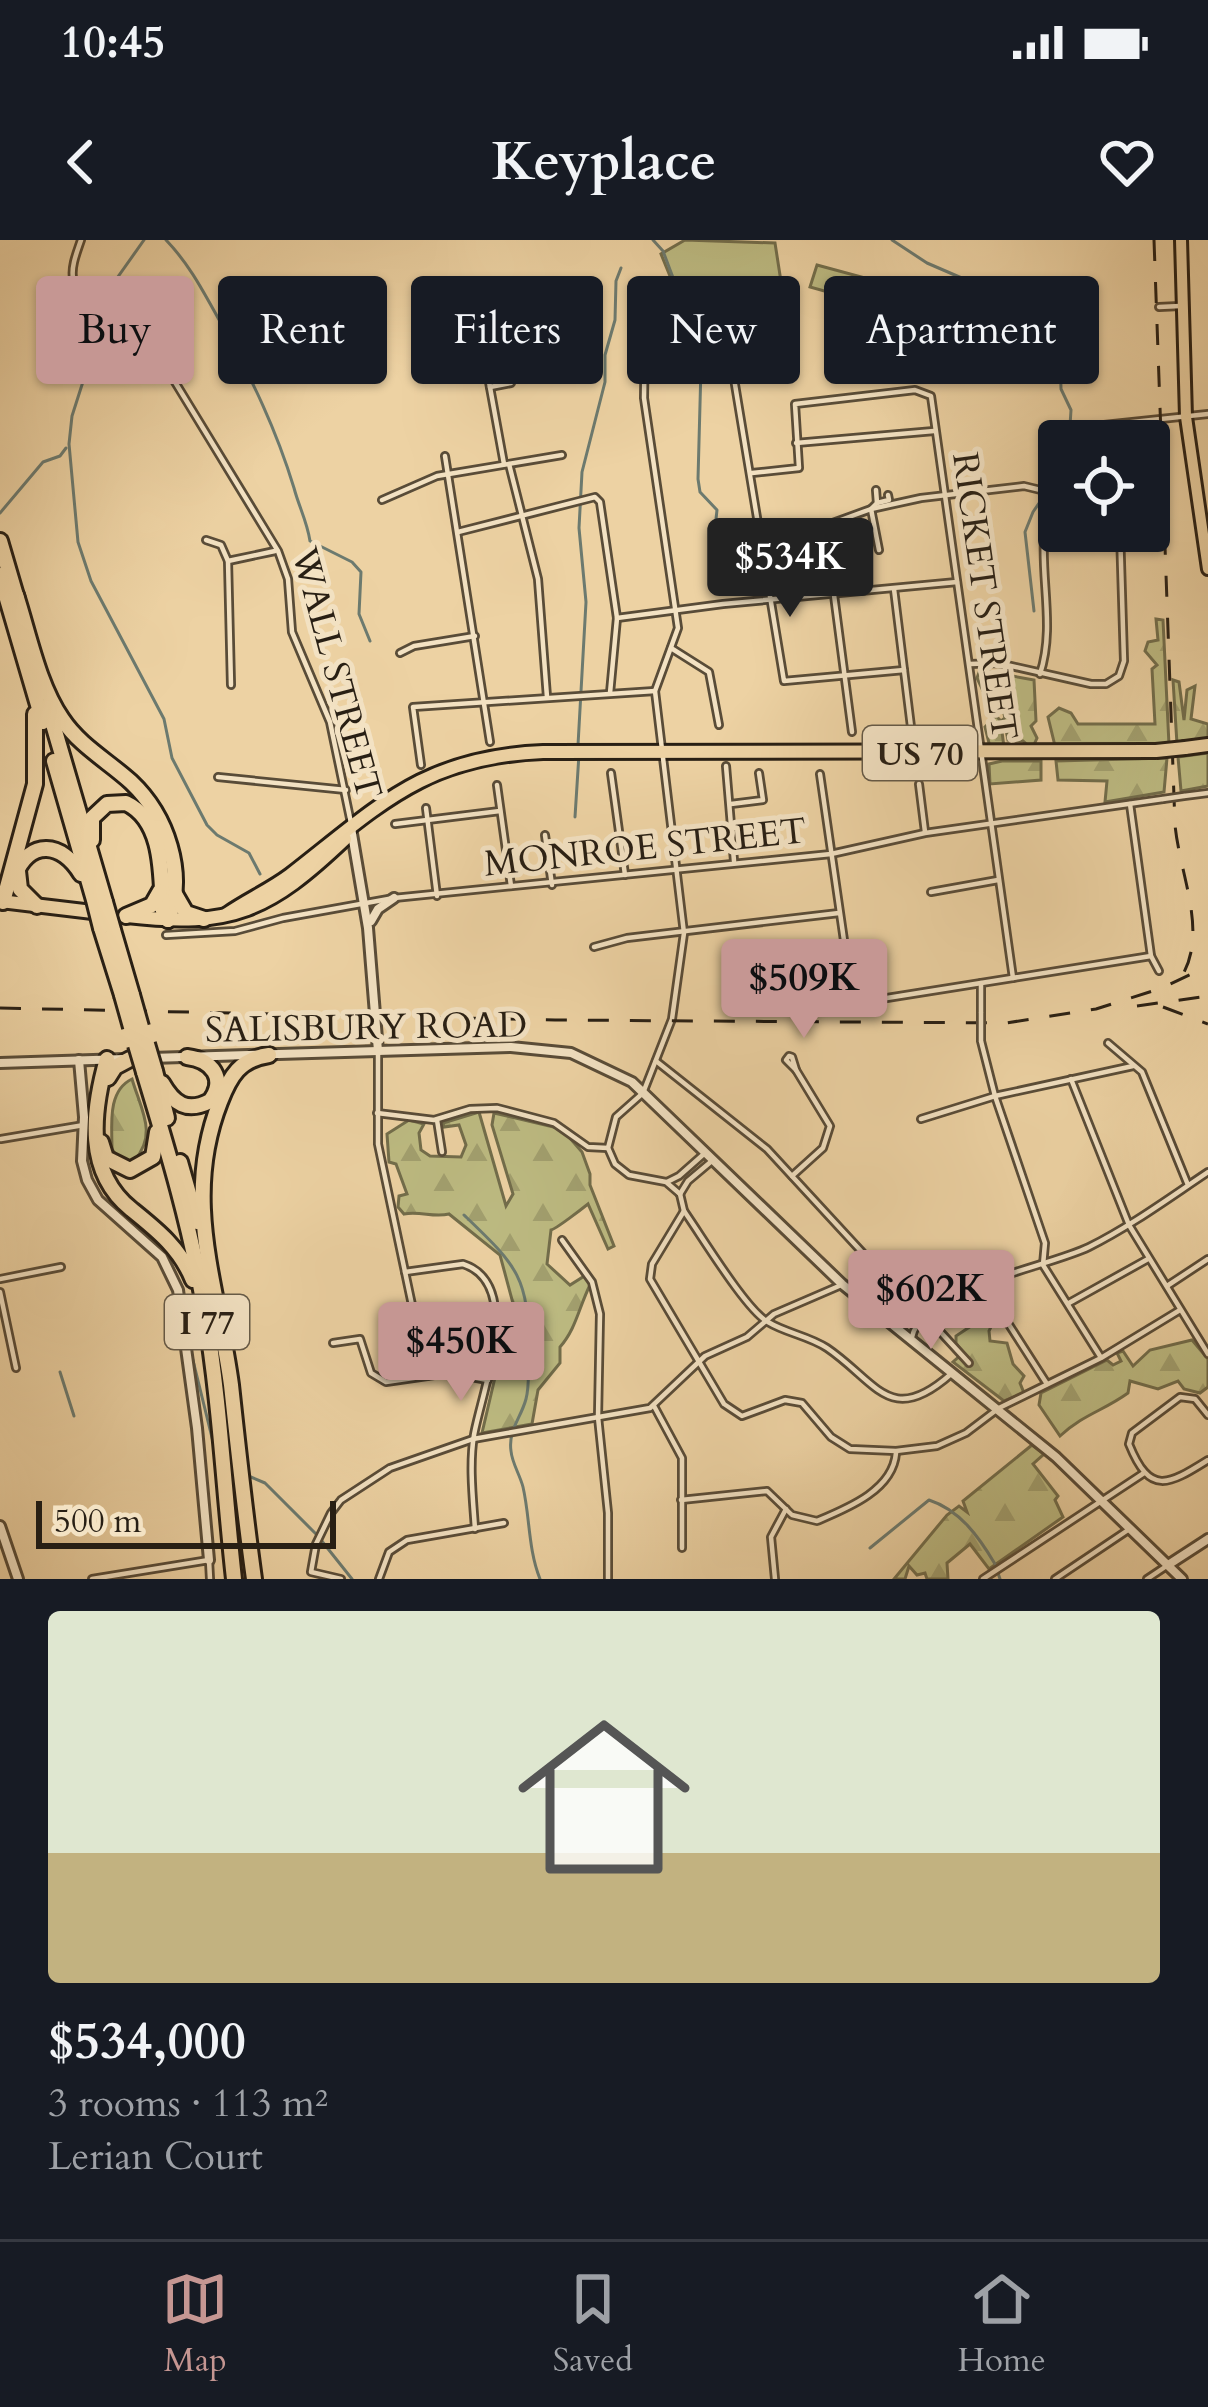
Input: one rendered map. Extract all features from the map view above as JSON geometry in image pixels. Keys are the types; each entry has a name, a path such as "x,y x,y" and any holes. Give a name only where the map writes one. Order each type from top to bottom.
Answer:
{"highway":[{"name":"I 77","path":"0,541 94,864 99,901"},
{"name":"I 77","path":"0,574 127,995 138,1049 214,1285 254,1579"},
{"path":"16,595 47,690 65,724 144,796 163,826 175,894 167,928"},
{"path":"2,902 37,764 34,705 18,636"},
{"name":"US 70","path":"2,902 126,916 167,928 227,914 272,888 414,782 471,760 533,752 980,754 1156,751 1208,745"},
{"path":"94,864 92,818 107,804 126,803 142,814 151,830 167,928"},
{"path":"9,875 36,849 56,848 73,861 99,901"},
{"path":"9,875 37,906"},
{"path":"126,916 152,904 161,880"},
{"path":"175,894 185,914 204,920"},
{"path":"106,1071 138,1049"},
{"path":"149,1076 184,1107 210,1101 239,1066 269,1054"},
{"path":"214,1285 200,1179 227,1056"},
{"path":"187,1057 212,1066 223,1086"},
{"path":"82,1060 106,1071"},
{"path":"106,1071 101,1144 106,1158 121,1168 147,1163 157,1148 149,1076"},
{"path":"106,1071 96,1146 100,1171 112,1193 166,1239 191,1274 218,1406"},
{"name":"I 77","path":"149,1076 194,1255 218,1406 234,1579"}],"main road":[{"path":"1181,240 1186,417 1208,569"}],"street":[{"name":"WALL STREET","path":"81,240 72,275 77,292 127,322 153,346 278,550 288,579 292,632 330,722 346,790 365,902 378,1052"},
{"path":"1159,307 1180,306"},
{"path":"489,384 540,591 547,697"},
{"path":"490,388 507,384"},
{"path":"644,384 677,610 678,628 655,691 684,933 677,1002 644,1093 616,1117 608,1148 615,1164 629,1175 666,1182 680,1194 685,1210 765,1322 827,1348 874,1390 893,1399 928,1394 952,1374"},
{"path":"736,384 784,681 904,670"},
{"name":"RICKET STREET","path":"796,443 795,404 915,390 931,396 1013,978"},
{"path":"1155,420 1208,414"},
{"path":"752,473 799,469 796,443 937,431"},
{"path":"382,500 418,481 562,454"},
{"path":"445,456 490,742"},
{"path":"763,541 808,532 871,509 1024,486 1038,490"},
{"path":"876,490 877,503"},
{"path":"871,509 889,500 888,495"},
{"path":"458,532 595,497 602,507 616,618 610,694"},
{"path":"871,509 879,550"},
{"path":"206,539 221,545 228,561 230,685"},
{"path":"228,561 278,550"},
{"path":"1040,674 1047,646 1045,552"},
{"path":"969,664 990,662 1106,684 1123,669 1120,552"},
{"path":"616,618 958,582"},
{"path":"894,590 912,735"},
{"path":"834,595 851,732"},
{"path":"400,653 413,646 476,636"},
{"path":"670,648 709,672 718,725"},
{"path":"421,765 413,707 655,691"},
{"path":"726,766 734,864"},
{"path":"611,773 625,876"},
{"path":"731,804 763,800 759,773"},
{"path":"820,774 850,988 857,999 1151,956"},
{"path":"218,777 346,790"},
{"path":"496,784 512,888"},
{"path":"919,784 926,832"},
{"name":"MONROE STREET","path":"167,928 235,931 394,898 831,854 926,832 1208,793"},
{"path":"1130,804 1151,956 1159,971"},
{"path":"426,808 436,896"},
{"path":"395,824 500,811"},
{"path":"545,835 552,885"},
{"path":"931,892 998,880"},
{"path":"368,928 378,909 394,898"},
{"path":"594,947 627,938 839,913"},
{"path":"981,983 981,1041 1045,1243 1042,1265 1101,1358"},
{"path":"1108,1043 1142,1072 1188,1185"},
{"name":"SALISBURY ROAD","path":"138,1049 187,1057 511,1047 556,1050 605,1066 644,1093 842,1284 1030,1435 1182,1579"},
{"path":"378,1052 380,1158 427,1376"},
{"path":"0,1063 82,1060 82,1161 93,1192 162,1256 175,1278 195,1408 211,1579"},
{"path":"656,1061 746,1131 793,1176 969,1363"},
{"path":"921,1119 995,1096 1133,1066"},
{"path":"793,1176 823,1148 830,1126 796,1070"},
{"path":"1071,1079 1129,1225 1208,1354"},
{"path":"377,1112 437,1120 470,1109 497,1108 554,1123 588,1147 608,1148"},
{"path":"437,1120 442,1152"},
{"path":"1,1139 84,1125"},
{"path":"666,1182 709,1156"},
{"path":"680,1194 709,1156"},
{"path":"911,1342 921,1314 1010,1271 1057,1262 1129,1225 1208,1172"},
{"path":"685,1210 652,1264 650,1279 725,1405 737,1415 754,1414 793,1400 810,1408 840,1444 861,1451 949,1442 984,1424 999,1408 1101,1358 1180,1310"},
{"path":"562,1240 584,1267 597,1298 598,1417 608,1513 608,1579"},
{"path":"1067,1304 1148,1258"},
{"path":"1166,1287 1208,1259"},
{"path":"405,1272 452,1263 471,1267 482,1277 497,1338 473,1439 475,1529"},
{"path":"0,1279 61,1267"},
{"path":"341,1579 310,1572 322,1528 341,1500 390,1468 473,1439 654,1406 705,1356 747,1337 774,1314 842,1284"},
{"path":"983,1284 1047,1384"},
{"path":"0,1292 16,1368"},
{"path":"1199,1339 1208,1332"},
{"path":"333,1343 360,1339 371,1373 386,1382 458,1374 488,1380"},
{"path":"1208,1415 1195,1399 1180,1396 1132,1433 1130,1450 1144,1473 1158,1482 1174,1482 1208,1460"},
{"path":"654,1406 682,1458 682,1548"},
{"path":"681,1500 762,1490 808,1521 825,1517 884,1482 893,1470 896,1451"},
{"path":"983,1579 1144,1473"},
{"path":"775,1579 771,1537 786,1509"},
{"path":"380,1579 383,1561 397,1545 504,1523"},
{"path":"0,1526 18,1579"},
{"path":"1054,1579 1130,1528"},
{"path":"1147,1579 1208,1539"},
{"path":"92,1579 208,1560"}],"green space":[{"path":"685,240 775,243 780,276 670,276 661,254"},
{"path":"817,265 858,276 824,276 824,291 810,287"},
{"path":"1156,619 1163,620 1169,745 1056,750 1048,717 1059,708 1071,713 1078,724 1155,724 1152,669 1157,665 1145,651 1148,642 1158,640"},
{"path":"980,670 1034,680 1036,721 1031,726 1037,738 1032,749 1023,741 1008,740 1006,730 1002,732 1004,747 990,747 985,727 996,716 1001,721 1005,718 1001,702 984,693 977,678"},
{"path":"1173,680 1179,682 1184,720 1187,690 1195,686 1191,719 1208,724 1208,739 1177,744"},
{"path":"1208,753 1208,786 1181,791 1178,757"},
{"path":"1167,758 1164,792 1105,802 1107,781 1058,780 1056,761"},
{"path":"1041,761 1041,780 990,784 989,764"},
{"path":"132,1079 145,1122 145,1141 134,1161 120,1161 112,1149 113,1110 118,1092"},
{"path":"479,1112 506,1206 513,1194 492,1125 494,1113 562,1129 582,1152 614,1246 608,1249 588,1204 551,1230 547,1264 570,1285 586,1275 590,1285 560,1347 560,1363 538,1390 532,1424 482,1433 500,1356 501,1329 518,1322 500,1255 449,1214 404,1214 398,1207 399,1196 407,1194 396,1164 389,1162 387,1134 409,1120 424,1124 419,1133 421,1150 430,1156 461,1157 466,1145 459,1125 444,1127 443,1123"},
{"path":"978,1294 990,1301 997,1314 990,1341 1007,1343 1013,1364 1024,1376 1020,1383 1024,1393 1004,1401 953,1362 963,1353 956,1336 971,1326 964,1301"},
{"path":"1192,1340 1208,1359 1208,1387 1200,1393 1184,1389 1178,1381 1158,1389 1130,1381 1128,1393 1060,1436 1039,1405 1041,1393 1107,1360 1113,1365 1121,1361 1117,1353 1123,1351 1133,1366 1150,1350"},
{"path":"1032,1445 1044,1454 1033,1464 1058,1496 1055,1500 1063,1517 989,1569 970,1544 947,1563 948,1579 927,1579 925,1573 917,1575 909,1566 905,1579 894,1579 947,1515 959,1506 967,1512 963,1501"}],"waterway":[{"path":"144,240 93,312 88,366 72,416 69,444 78,542 91,581 164,719 172,758 207,825 249,853 260,874"},
{"path":"166,240 197,281 253,385 279,445 310,541 352,562 361,572 359,614 370,641"},
{"path":"653,240 663,251 701,367 698,479 700,492 717,510 712,555 727,594"},
{"path":"892,240 927,263 971,282 1004,329 1060,357 1061,389 1070,420"},
{"path":"578,745 586,602 579,528 582,472 605,382 605,355 621,268"},
{"path":"0,513 43,462 60,456 66,448"},
{"path":"1034,611 1025,532 1038,505"},
{"path":"575,817 579,754"},
{"path":"464,1215 508,1261 526,1306 528,1387 511,1444 540,1579"},
{"path":"188,1340 217,1458"},
{"path":"60,1372 74,1416"},
{"path":"246,1475 265,1483 316,1534"},
{"path":"870,1548 929,1500 959,1518 995,1564"},
{"path":"321,1540 352,1579"},
{"path":"998,1573 1000,1579"}],"railway":[{"path":"1154,240 1175,825 1193,922 1193,941 1182,976"},
{"path":"0,1008 555,1020 1006,1023 1096,1009 1162,988 1208,966"},
{"path":"1137,1006 1208,996"},
{"path":"1163,1007 1208,1024"}]}
